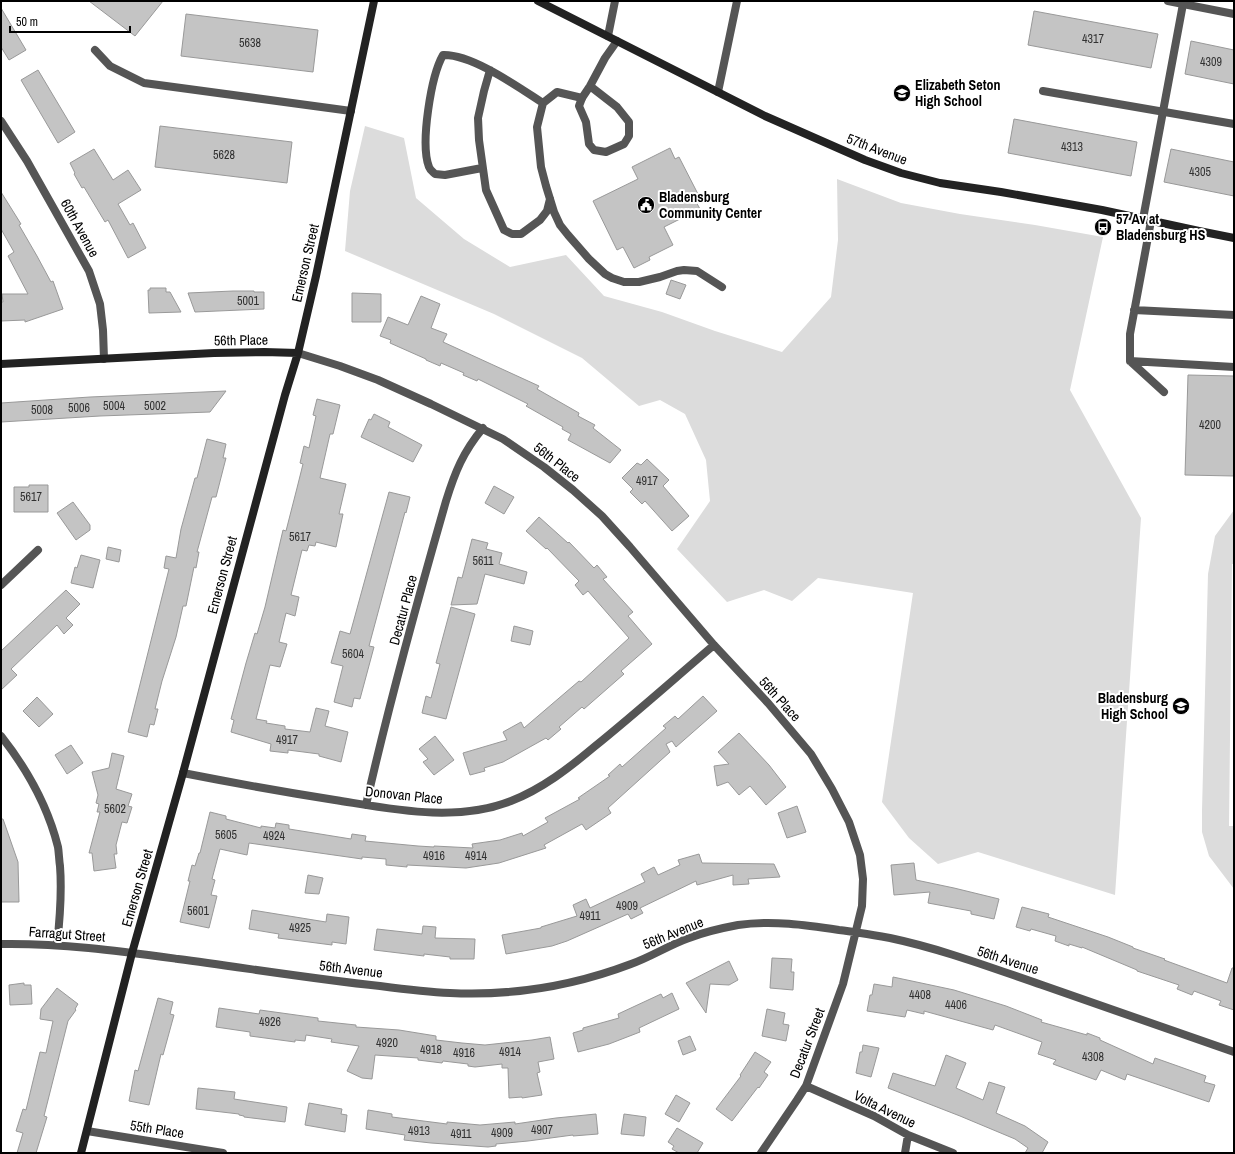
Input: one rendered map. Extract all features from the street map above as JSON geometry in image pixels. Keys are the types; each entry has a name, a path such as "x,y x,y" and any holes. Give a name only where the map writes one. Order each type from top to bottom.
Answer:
{"street":[{"name":"Emerson Street","path":"81,1153 132,952 183,773 283,402 298,354 374,1"},
{"name":"57th Avenue","path":"538,1 765,116 865,160 901,173 940,184 1001,192 1102,210 1234,238"},
{"path":"608,36 615,1"},
{"path":"718,92 737,1"},
{"path":"1168,1 1234,14"},
{"path":"1164,392 1130,361 1130,334 1162,112 1183,4"},
{"path":"590,86 617,106 629,122 629,136 624,144 606,152 594,150 589,144 586,122 579,106 605,58 617,41"},
{"path":"95,50 110,66 144,83 351,111"},
{"path":"482,168 445,175 434,174 429,168 426,149 426,121 439,61 443,55 451,55 490,70 543,103"},
{"path":"490,70 478,118 479,140 486,190 504,230 512,234 521,234 540,220 547,210 550,199"},
{"path":"1043,91 1234,124"},
{"path":"582,98 558,92 543,103 537,127 541,167 550,199 560,225 589,259 605,274 612,278 624,282 639,282 677,271 697,271 722,287"},
{"name":"60th Avenue","path":"1,121 27,161 89,271 100,304 104,359"},
{"path":"1134,310 1234,315"},
{"name":"56th Place","path":"1,364 214,353 264,352 298,354 340,366 378,380 483,428 503,439 573,490 602,516 714,645 768,703 811,754 832,789 849,822 860,855 863,879 862,906 855,932"},
{"path":"1130,361 1234,367"},
{"name":"Decatur Place","path":"366,805 385,724 446,501 454,476 463,456 471,442 483,428"},
{"path":"1,585 38,550"},
{"name":"Donovan Place","path":"183,773 292,793 398,810 428,813 453,813 484,809 511,802 556,777 607,737 714,645"},
{"path":"1,736 32,782 46,813 58,848 62,884 57,945"},
{"name":"56th Avenue","path":"132,952 342,982 449,993 498,993 560,985 597,976 636,962 687,938 704,932 740,925 761,923 810,926 891,938 932,948 1234,1052"},
{"name":"Decatur Street","path":"761,1153 806,1086 843,984 855,932"},
{"name":"Farragut Street","path":"1,944 57,945 132,952"},
{"name":"Volta Avenue","path":"806,1086 874,1116 908,1135 953,1153"},
{"name":"55th Place","path":"87,1131 223,1153"},
{"path":"905,1153 908,1135"}],"shaded area":[{"path":"365,126 404,138 416,198 464,239 510,267 566,255 604,296 662,312 715,331 782,352 831,297 838,240 837,179 901,203 1103,237 1070,390 1141,518 1115,895 978,852 938,864 909,838 882,802 913,593 818,578 792,601 764,590 727,602 677,549 710,501 706,460 685,414 660,400 639,406 582,358 494,314 345,251 350,191"},
{"path":"1234,510 1229,826 1234,826 1234,889 1209,856 1202,832 1202,811 1208,574 1215,536"}],"building":[{"path":"89,1 163,1 135,36"},
{"path":"1,8 26,50 9,60 1,47"},
{"path":"1034,11 1158,34 1151,68 1028,45"},
{"path":"186,14 318,30 313,72 181,56"},
{"path":"1191,41 1234,50 1234,84 1185,74"},
{"path":"38,70 75,132 58,143 21,80"},
{"path":"1014,119 1137,142 1131,176 1008,153"},
{"path":"160,126 292,142 287,183 155,167"},
{"name":"Bladensburg Community Center","path":"670,148 675,159 679,157 699,196 694,198 700,209 664,227 673,245 649,257 650,260 634,268 623,247 617,250 593,201 638,179 632,167"},
{"path":"94,149 113,180 128,170 141,190 118,204 130,225 133,223 146,248 128,258 108,220 105,222 84,187 82,188 70,163"},
{"path":"1171,149 1234,162 1234,196 1164,182"},
{"path":"1,192 21,224 19,225 51,282 53,281 63,309 25,322 25,320 1,321 1,302 3,302 2,294 28,294 8,256 14,252 1,229"},
{"path":"671,280 686,285 680,299 666,294"},
{"path":"150,288 166,288 166,292 170,292 181,312 149,313 148,290 150,290"},
{"path":"233,291 264,292 264,309 195,312 188,293"},
{"path":"352,293 381,294 381,322 352,322"},
{"path":"421,296 440,304 431,328 447,334 443,342 539,386 537,389 579,413 578,416 595,425 593,428 621,450 610,463 568,440 571,434 562,429 563,427 526,406 528,404 478,379 477,381 463,375 464,373 441,363 440,366 426,360 390,343 391,340 380,336 388,317 408,325"},
{"path":"1188,375 1234,376 1234,476 1185,475"},
{"path":"226,391 210,412 100,416 1,422 1,403 90,397"},
{"path":"317,399 340,405 333,434 330,434 320,478 346,484 339,514 343,514 336,547 316,542 315,546 309,545 307,551 302,550 291,595 299,597 295,616 286,613 279,642 287,644 280,667 270,665 256,719 267,721 266,723 285,726 285,729 310,732 316,708 329,711 325,726 348,732 341,762 319,756 319,754 288,750 288,753 270,751 271,744 231,732 234,720 231,719 246,663 265,607 283,530 286,531 297,488 303,464 300,463 304,446 309,448 316,416 313,415"},
{"path":"374,414 390,422 388,427 422,445 413,462 361,437 369,419 371,420"},
{"path":"207,439 226,444 223,458 226,458 216,497 212,497 197,552 199,552 196,568 194,567 186,606 183,606 176,637 162,681 155,709 158,709 154,725 150,724 147,737 128,732 169,569 164,568 166,556 176,558 181,529 195,478 197,478"},
{"path":"647,459 669,480 663,486 689,516 672,531 645,501 642,504 630,492 633,489 622,478 637,463 641,465"},
{"path":"29,485 48,485 48,512 14,512 14,487 29,487"},
{"path":"494,486 514,497 504,514 485,503"},
{"path":"389,492 410,497 369,646 374,647 360,699 354,698 352,707 334,702 343,666 331,663 340,631 350,634"},
{"path":"73,502 90,525 90,530 76,540 57,513"},
{"path":"539,517 568,543 569,542 594,568 597,565 607,577 603,579 633,612 628,616 652,644 621,671 624,674 584,709 582,707 559,727 561,729 548,740 546,738 503,762 484,768 485,771 470,775 463,753 507,740 503,732 521,722 524,728 579,681 581,682 629,638 588,591 583,595 575,585 579,581 547,548 546,549 526,531"},
{"path":"472,539 488,543 486,549 502,553 499,564 527,572 524,584 485,574 477,604 451,605 458,577 462,578"},
{"path":"108,547 121,550 119,562 106,559"},
{"path":"81,555 100,560 93,588 71,583 75,567 77,568"},
{"path":"66,590 80,604 66,618 73,625 64,634 57,625 11,669 17,675 1,690 1,651"},
{"path":"451,607 475,614 446,719 422,713 426,696 431,698 440,664 436,663"},
{"path":"514,626 533,631 530,645 511,641"},
{"path":"703,696 717,711 676,747 672,741 666,744 670,752 608,808 611,813 586,830 582,824 544,845 546,848 499,863 466,868 407,865 407,867 386,865 386,859 362,857 362,859 249,843 247,855 220,849 212,879 215,880 211,895 217,896 209,928 180,922 190,881 188,881 192,865 195,866 200,853 210,812 226,816 226,819 261,828 261,826 275,828 276,823 289,825 289,829 351,839 352,834 366,836 365,841 418,846 473,848 472,844 500,840 522,833 523,836 548,822 545,818 580,799 578,798 610,776 608,775 620,764 622,767 666,728 663,726 675,716 678,719"},
{"path":"37,697 53,714 39,727 23,711"},
{"path":"739,733 769,765 786,787 766,805 750,786 739,795 728,782 717,786 714,766 729,764 718,752"},
{"path":"435,736 454,760 434,775 423,762 428,759 419,749"},
{"path":"71,745 83,763 67,774 55,755"},
{"path":"112,753 124,756 116,789 132,794 128,806 132,807 127,823 122,822 116,845 117,854 114,854 116,868 94,871 92,853 89,853 100,812 97,812 99,804 96,803 98,795 92,772 109,768"},
{"path":"797,806 806,832 787,838 778,813"},
{"path":"1,819 3,819 18,862 19,902 1,902"},
{"path":"699,854 702,863 774,864 780,877 748,879 749,884 733,885 733,875 697,885 696,881 640,908 643,913 631,919 628,914 567,941 552,946 506,954 502,935 541,928 577,916 573,905 586,899 590,908 645,882 641,874 654,867 658,875 680,865 678,860"},
{"path":"914,863 916,880 999,899 994,919 971,914 971,911 928,903 930,892 894,895 891,865"},
{"path":"308,875 323,878 319,894 305,893"},
{"path":"1022,907 1049,914 1048,917 1108,937 1133,948 1165,959 1164,960 1227,983 1232,968 1234,968 1234,1010 1219,1005 1221,1001 1194,991 1192,995 1177,989 1179,985 1137,971 1082,947 1069,944 1069,946 1055,941 1056,936 1031,929 1030,931 1016,927"},
{"path":"252,910 326,922 327,914 349,917 346,944 332,942 332,945 278,938 279,934 249,929"},
{"path":"423,926 436,927 435,938 475,939 474,959 450,959 450,957 424,954 424,956 374,950 377,929 422,934"},
{"path":"772,958 792,959 791,972 794,972 793,990 770,988"},
{"path":"729,961 738,980 729,985 710,984 706,1013 686,983"},
{"path":"893,977 954,990 1006,1006 1042,1020 1041,1022 1087,1035 1087,1033 1100,1038 1100,1040 1153,1064 1155,1058 1206,1076 1204,1082 1215,1085 1209,1102 1127,1074 1125,1080 1101,1070 1096,1080 1053,1064 1056,1060 1038,1054 1042,1042 995,1025 993,1030 924,1011 924,1014 907,1010 905,1017 867,1011 874,984 892,987"},
{"path":"24,983 24,985 31,985 32,1004 10,1005 9,985"},
{"path":"57,988 78,1004 75,1009 76,1010 68,1021 44,1116 47,1117 36,1153 17,1153 23,1133 16,1131 23,1109 26,1110 40,1052 46,1053 53,1021 40,1019 41,1009"},
{"path":"672,993 679,1009 639,1028 640,1032 609,1044 578,1052 573,1033 583,1030 583,1028 619,1018 618,1014 661,994 663,998"},
{"path":"158,998 173,1002 170,1014 174,1015 163,1055 161,1054 149,1105 129,1101 135,1070 138,1071"},
{"path":"219,1008 259,1014 260,1010 318,1018 318,1021 356,1025 356,1027 399,1030 436,1036 436,1040 462,1043 485,1045 550,1037 554,1059 538,1062 540,1072 537,1073 542,1095 522,1098 509,1098 508,1068 502,1068 502,1064 475,1067 468,1066 468,1064 418,1060 418,1058 375,1055 372,1079 362,1078 347,1071 359,1046 331,1042 332,1039 306,1035 305,1041 295,1040 295,1042 250,1036 250,1032 216,1027"},
{"path":"767,1009 785,1013 783,1024 789,1025 786,1041 762,1036"},
{"path":"690,1036 696,1050 683,1055 678,1041"},
{"path":"863,1045 879,1048 871,1077 856,1073 860,1052 862,1052"},
{"path":"755,1052 771,1062 764,1072 768,1075 732,1121 716,1109 741,1076 740,1075"},
{"path":"946,1055 966,1063 956,1088 983,1100 989,1082 1005,1087 996,1113 1025,1126 1048,1142 1042,1153 1025,1153 1028,1148 1015,1139 888,1088 893,1073 935,1086"},
{"path":"198,1088 235,1092 234,1099 287,1107 285,1122 244,1117 239,1114 196,1109"},
{"path":"676,1095 690,1103 679,1122 665,1114"},
{"path":"309,1103 342,1109 341,1114 347,1115 345,1132 305,1125"},
{"path":"368,1110 392,1114 392,1117 447,1124 447,1122 480,1125 515,1122 515,1124 596,1114 598,1134 573,1135 496,1144 496,1146 488,1147 431,1143 404,1140 405,1135 366,1129"},
{"path":"624,1114 646,1117 644,1136 621,1134"},
{"path":"677,1128 703,1143 697,1153 679,1153 672,1149 674,1146 668,1142"}],"place":[{"name":"Elizabeth Seton High School","path":"902,93"},
{"name":"Bladensburg Community Center","path":"646,205"},
{"name":"57 Av at Bladensburg HS","path":"1103,227"},
{"name":"Bladensburg High School","path":"1181,706"}]}
